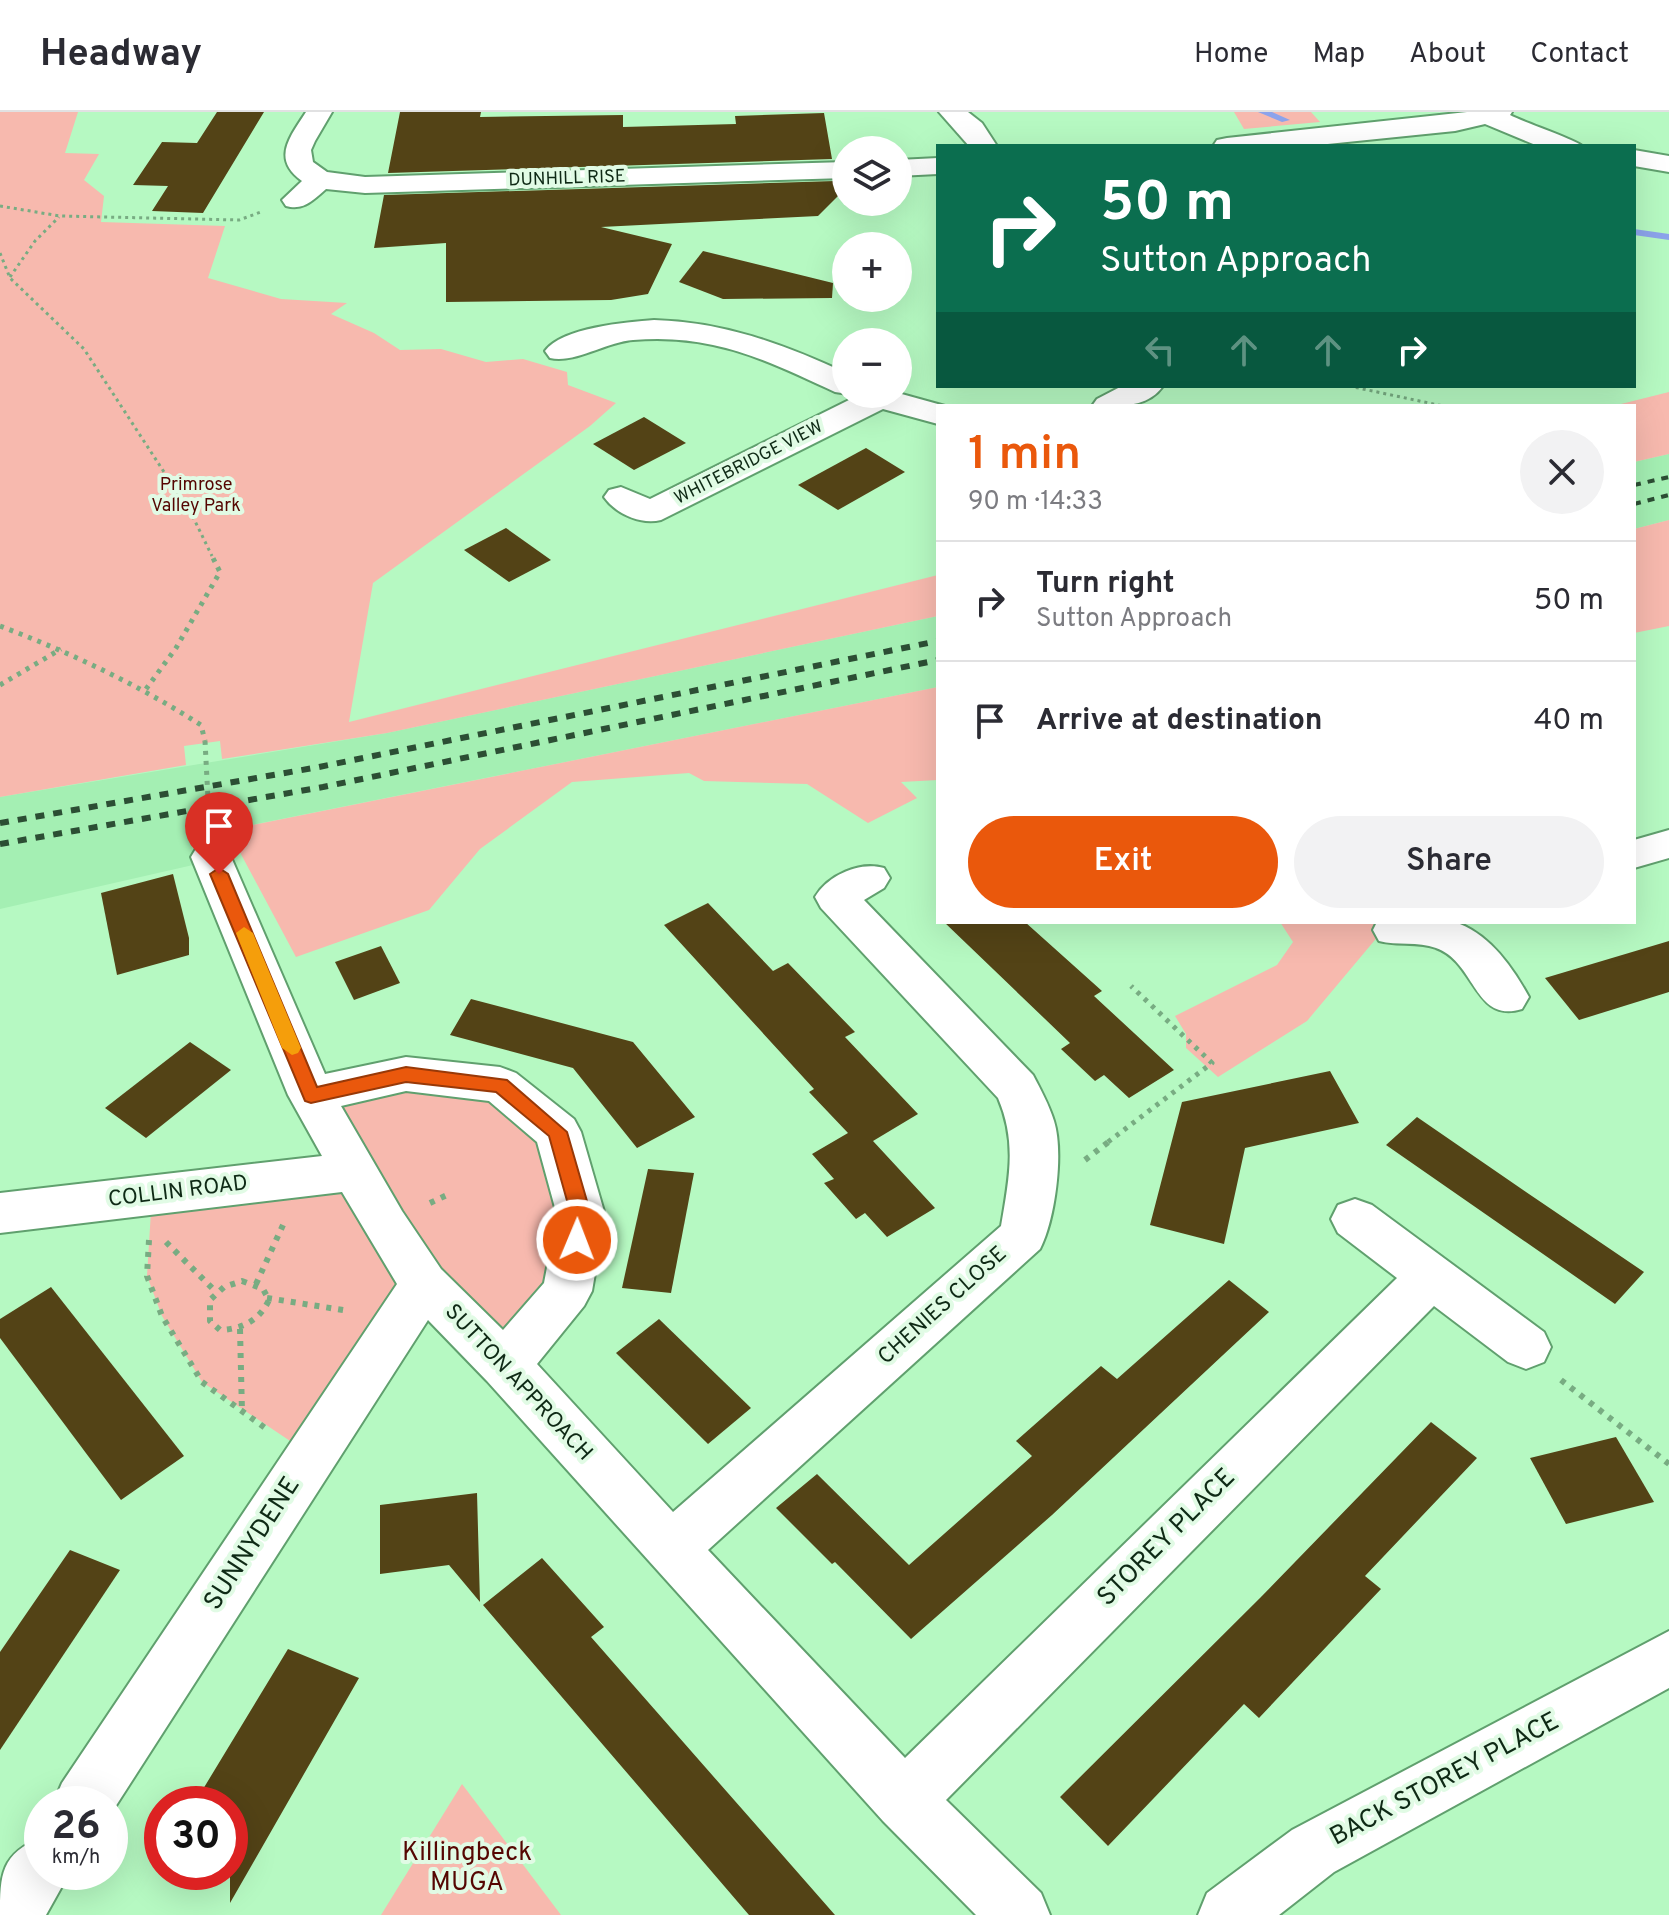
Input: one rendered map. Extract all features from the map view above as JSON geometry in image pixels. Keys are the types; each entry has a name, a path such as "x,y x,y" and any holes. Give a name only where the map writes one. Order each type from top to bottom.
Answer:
{"street":[{"path":"296,200 320,180 304,172 297,163 296,153 319,112"},
{"path":"952,112 972,129 982,144"},
{"path":"1248,144 1419,128 1493,114 1529,135 1561,144"},
{"path":"1636,158 1669,164"},
{"path":"912,167 936,166"},
{"name":"DUNHILL RISE","path":"320,180 365,185 832,170"},
{"path":"561,351 583,340 610,333 653,330 702,332 751,343 832,379"},
{"path":"1112,404 1143,388"},
{"path":"912,407 936,413"},
{"name":"WHITEBRIDGE VIEW","path":"621,497 649,513 849,408"},
{"path":"1636,853 1669,844"},
{"name":"SUTTON APPROACH","path":"211,857 311,1095 385,1225 412,1301 505,1365 904,1800 1019,1915"},
{"name":"CHENIES CLOSE","path":"671,1549 1023,1235 1034,1172 1032,1123 1017,1088 836,897 869,878"},
{"path":"1394,930 1463,929 1472,950 1507,997"},
{"path":"311,1095 406,1074 500,1085 558,1132 581,1215 567,1291 505,1365"},
{"name":"COLLIN ROAD","path":"0,1213 151,1210 357,1171"},
{"path":"1355,1219 1526,1347"},
{"name":"STOREY PLACE","path":"904,1800 1431,1276"},
{"name":"SUNNYDENE","path":"95,1786 412,1301"},
{"name":"BACK STOREY PLACE","path":"1229,1915 1313,1851 1669,1658"},
{"path":"10,1915 27,1890"}],"path":[{"path":"0,206 60,216 239,220 296,200"},
{"path":"10,278 35,241 60,216"},
{"path":"0,253 10,278 84,349 192,515 220,572 176,648 146,689"},
{"path":"1358,388 1434,404"},
{"path":"0,626 61,649 146,689 201,725 205,741 211,857"},
{"path":"0,685 61,649"},
{"path":"1030,1202 1212,1063 1131,986"},
{"path":"151,1210 216,1292"},
{"path":"151,1210 147,1276 162,1316 202,1382 242,1413 311,1455"},
{"path":"242,1281 259,1285 267,1298 263,1313 257,1320 240,1329 230,1330 213,1324 208,1309 216,1292 242,1281"},
{"path":"267,1298 412,1301"},
{"path":"240,1329 242,1413"},
{"path":"1526,1347 1552,1373 1669,1464"}],"shaded area":[{"path":"1669,454 1669,520 1636,528 1636,462"},
{"path":"936,616 936,687 192,837 193,865 0,909 0,797 387,733"}],"green space":[{"name":"Primrose Valley Park","path":"0,112 78,112 65,153 99,154 84,180 104,196 101,222 225,226 208,278 281,299 347,303 331,314 374,333 400,350 441,349 486,362 523,359 567,372 568,385 616,403 590,426 373,583 349,722 936,575 936,616 387,733 222,759 220,741 184,746 186,765 0,797"},
{"path":"1234,112 1311,112 1320,122 1244,129"},
{"path":"1669,392 1669,454 1636,462 1636,404 1621,404"},
{"path":"1669,520 1669,626 1636,633 1636,528"},
{"path":"936,687 936,780 901,782 917,798 868,823 807,784 704,781 689,773 572,782 480,849 429,910 296,957 228,830"},
{"path":"1281,924 1388,924 1307,1021 1218,1077 1186,1048 1186,1034 1175,1016 1277,965 1293,942"},
{"path":"500,1085 558,1132 581,1215 505,1365 424,1284 311,1455 202,1382 162,1316 147,1276 152,1195 356,1171 311,1095"},
{"name":"Killingbeck MUGA","path":"462,1784 561,1915 381,1915"}],"building":[{"path":"217,112 264,112 203,213 152,211 168,186 133,185 162,142 197,143"},
{"path":"400,112 481,112 480,117 623,115 623,127 736,124 735,116 824,113 832,159 388,173"},
{"path":"832,181 832,202 818,216 601,227 672,244 648,294 611,300 446,302 446,243 374,248 384,195"},
{"path":"703,251 832,283 832,298 723,299 679,282"},
{"path":"644,417 686,443 634,470 593,444"},
{"path":"866,448 905,472 838,510 798,485"},
{"path":"506,528 551,560 509,582 464,550"},
{"path":"173,874 189,938 189,955 117,975 101,893"},
{"path":"708,903 773,971 788,963 855,1032 845,1037 918,1114 873,1141 935,1208 887,1237 865,1213 856,1219 824,1183 834,1179 812,1154 848,1133 809,1092 814,1089 664,925"},
{"path":"946,924 1027,924 1102,991 1094,996 1174,1070 1129,1098 1104,1075 1095,1081 1061,1049 1070,1043"},
{"path":"1669,941 1669,992 1579,1020 1545,978"},
{"path":"381,946 400,983 354,1000 335,962"},
{"path":"471,999 633,1042 695,1117 637,1148 573,1068 450,1035"},
{"path":"190,1042 231,1070 146,1138 105,1108"},
{"path":"1330,1071 1359,1123 1245,1148 1224,1244 1150,1225 1182,1102"},
{"path":"1417,1117 1644,1272 1615,1304 1386,1145"},
{"path":"648,1169 694,1173 671,1293 622,1288"},
{"path":"1229,1280 1269,1312 1052,1515 911,1639 776,1508 817,1474 909,1565 1032,1456 1016,1441 1101,1366 1117,1379"},
{"path":"51,1287 184,1456 121,1500 0,1338 0,1319"},
{"path":"659,1319 751,1408 708,1444 616,1353"},
{"path":"1431,1422 1477,1458 1365,1576 1381,1589 1259,1718 1244,1704 1108,1846 1060,1797"},
{"path":"1616,1437 1654,1502 1566,1524 1530,1458"},
{"path":"477,1493 480,1602 449,1565 380,1574 380,1505"},
{"path":"70,1550 120,1570 0,1750 0,1652"},
{"path":"542,1558 604,1627 591,1637 835,1915 749,1915 483,1605"},
{"path":"288,1649 359,1678 248,1872 248,1786 205,1786"},
{"path":"230,1890 237,1890 230,1903"}],"waterway":[{"path":"1263,112 1285,120"},
{"path":"1636,232 1669,237"}],"railway":[{"path":"1636,485 1669,477"},
{"path":"1636,503 1669,495"},
{"path":"0,823 319,767 936,641"},
{"path":"0,844 323,787 936,660"}],"slow traffic":[{"path":"244,933 292,1048"}],"route":[{"path":"219,874 311,1095 406,1074 500,1085 558,1132 581,1215 577,1240"}]}
